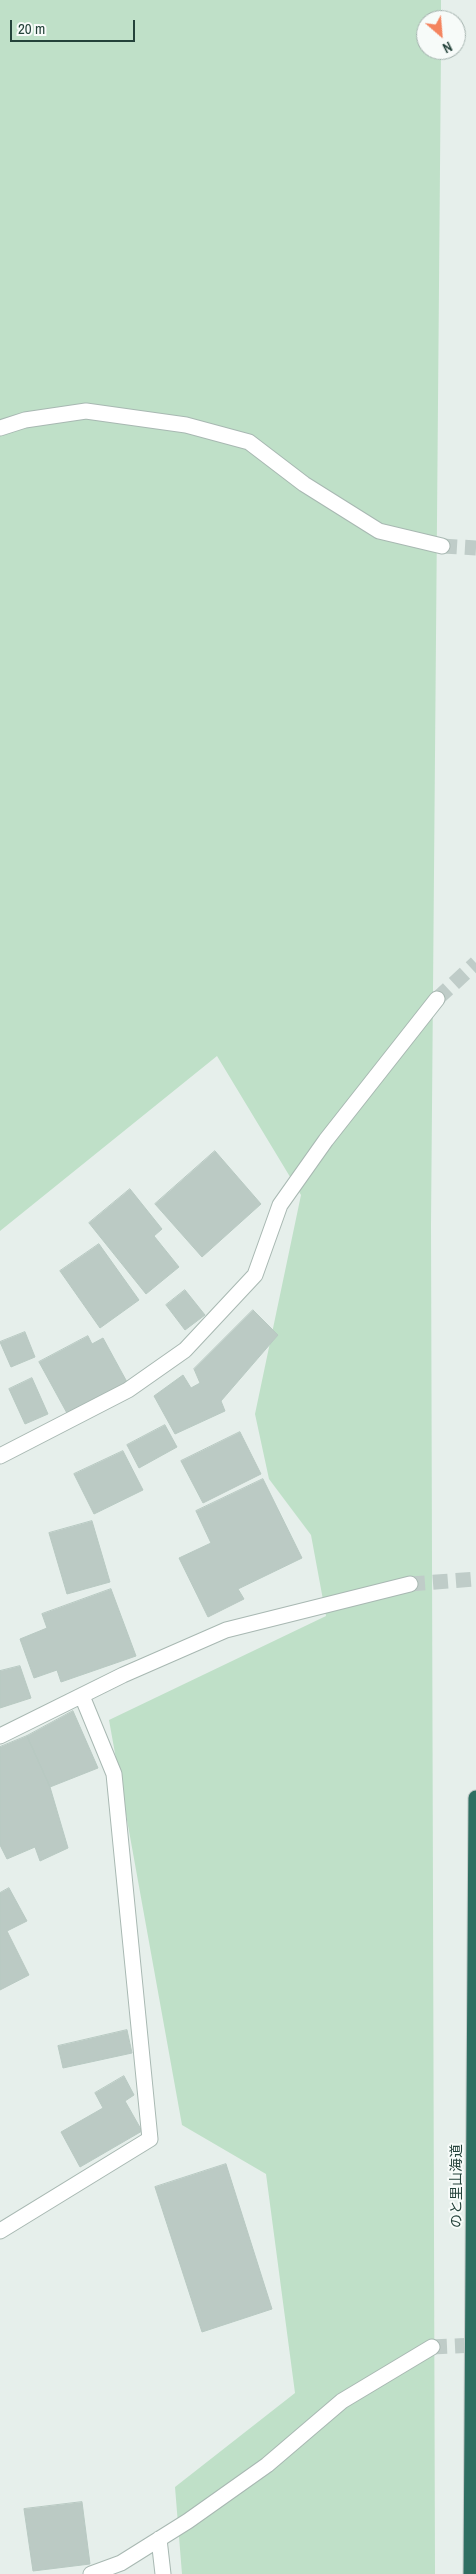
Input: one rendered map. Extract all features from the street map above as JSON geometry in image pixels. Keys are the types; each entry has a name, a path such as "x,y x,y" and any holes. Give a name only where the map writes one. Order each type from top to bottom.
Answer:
{"highway":[{"name":"のと里山海道","path":"471,2574 476,1798"}],"street":[{"path":"0,428 25,420 86,411 186,424 249,442 304,484 378,531 442,546"},
{"path":"0,1456 128,1390 185,1350 255,1275 280,1205 326,1140 437,999"},
{"path":"0,1736 123,1675 226,1630 410,1584"},
{"path":"0,2231 150,2139 114,1774 82,1696"},
{"path":"91,2574 120,2564 159,2539 267,2465 342,2402 432,2347"},
{"path":"159,2539 163,2574"}],"green space":[{"path":"0,0 441,0 441,10 416,10 416,60 441,60 431,1224 435,2574 182,2574 175,2487 295,2393 266,2174 182,2125 109,1720 326,1616 311,1535 269,1479 255,1414 301,1195 217,1056 0,1231"}],"building":[{"path":"215,1151 261,1204 202,1257 155,1204"},
{"path":"130,1189 162,1229 154,1236 179,1267 146,1294 89,1223"},
{"path":"99,1244 139,1300 100,1328 60,1271"},
{"path":"185,1290 205,1315 185,1330 166,1305"},
{"path":"253,1310 278,1335 221,1401 225,1411 175,1434 154,1396 183,1375 191,1388 200,1383 194,1369"},
{"path":"25,1332 35,1357 11,1367 0,1342"},
{"path":"88,1336 92,1344 103,1338 127,1382 68,1415 39,1362"},
{"path":"32,1378 48,1414 25,1424 9,1389"},
{"path":"165,1425 177,1447 139,1468 127,1445"},
{"path":"240,1432 261,1474 203,1503 181,1461"},
{"path":"123,1451 143,1490 94,1514 74,1474"},
{"path":"263,1479 302,1558 238,1589 244,1599 208,1617 179,1558 211,1543 196,1511"},
{"path":"92,1521 110,1582 67,1594 49,1533"},
{"path":"111,1589 136,1656 61,1682 57,1670 34,1678 20,1639 47,1628 42,1614"},
{"path":"20,1666 31,1698 0,1708 0,1671"},
{"path":"73,1711 98,1768 50,1787 27,1736"},
{"path":"27,1736 50,1787 68,1848 40,1861 35,1847 7,1859 0,1845 0,1747"},
{"path":"9,1888 27,1921 7,1931 29,1975 0,1990 0,1893"},
{"path":"127,2030 132,2053 63,2068 58,2046"},
{"path":"124,2076 134,2095 125,2101 142,2131 80,2167 61,2132 103,2108 95,2093"},
{"path":"226,2164 272,2309 202,2332 155,2187"},
{"path":"82,2502 90,2564 33,2571 24,2509"}],"tunnel":[{"path":"442,546 476,548"},
{"path":"437,999 476,963"},
{"path":"410,1584 476,1579"},
{"path":"432,2347 476,2345"}]}
